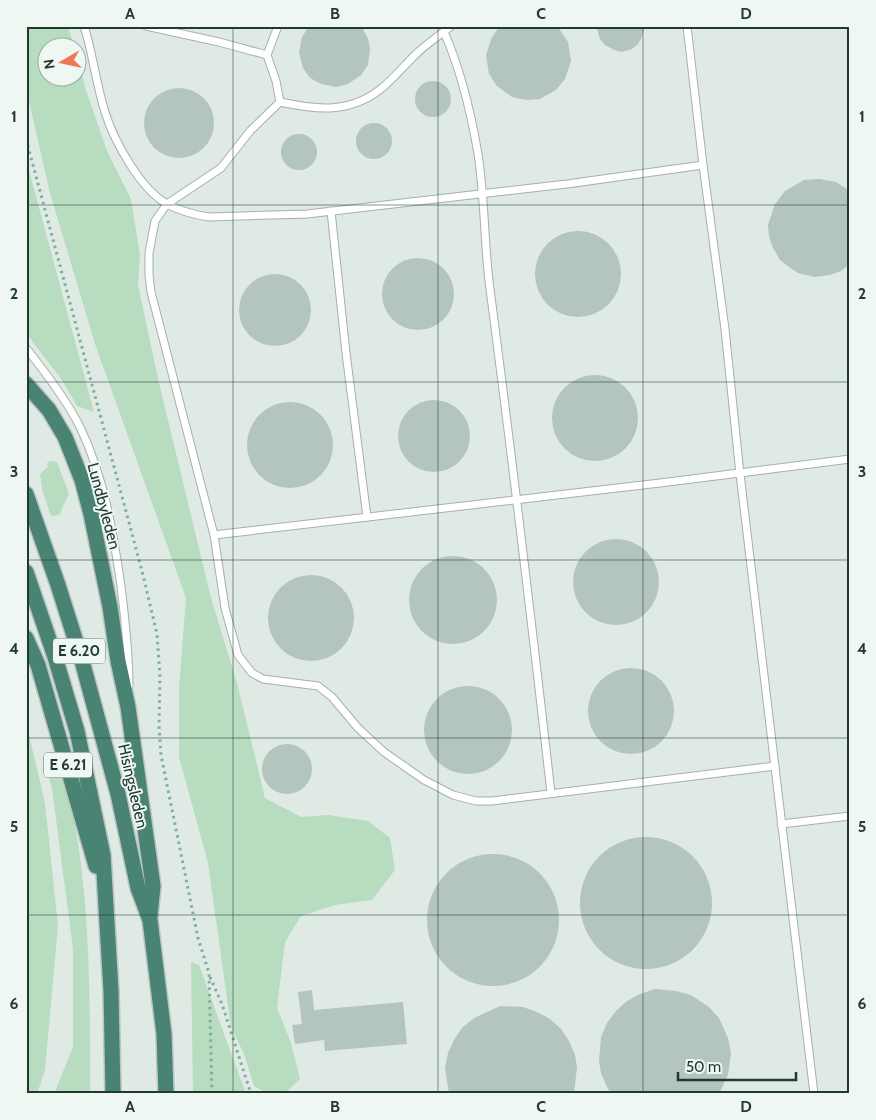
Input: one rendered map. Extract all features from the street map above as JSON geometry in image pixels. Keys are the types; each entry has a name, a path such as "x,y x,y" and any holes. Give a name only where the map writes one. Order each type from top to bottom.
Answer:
{"highway":[{"name":"Lundbyleden","path":"26,384 49,410 59,427 82,480 101,560 128,707 153,886 150,920"},
{"name":"Hisingsleden","path":"26,494 82,661 118,794 138,888 150,920 164,1034 166,1094"},
{"name":"E 6.20","path":"26,572 55,657 77,731 103,855 111,991 113,1094"},
{"name":"E 6.21","path":"26,638 38,665 94,859 106,894"}],"lane":[{"path":"146,26 267,55"},
{"path":"278,26 267,55 276,81 280,102"},
{"path":"280,102 310,108 347,106 360,102 382,87 425,45 451,26"},
{"path":"687,26 725,328 740,474 814,1094"},
{"path":"87,27 104,111 114,136 130,164 151,192 167,204 194,214 209,217 307,214 567,184 703,165"},
{"path":"444,32 450,45 469,106 478,156 490,286 551,793"},
{"path":"280,102 250,131 221,168 167,204 155,221 149,253 148,275 151,292 214,535 225,608 238,655 252,673 263,679 318,686 332,697 358,728 384,752 424,780 453,795 476,801 492,801 775,766"},
{"path":"331,211 366,517"},
{"path":"26,348 70,408 96,466 109,515 126,627 129,657 128,707"},
{"path":"214,535 740,474 850,459"},
{"path":"781,824 850,816"}],"path":[{"path":"208,973 222,1004 251,1094"}],"green space":[{"path":"26,26 68,26 71,38 38,38 38,88 85,88 107,151 131,199 140,255 138,285 159,383 211,598 237,683 265,798 301,817 328,815 368,821 390,838 395,870 372,900 335,905 301,916 285,942 277,1008 291,1043 300,1079 284,1094 268,1094 254,1086 244,1054 231,1027 208,863 179,757 179,688 186,598 95,344 50,193 26,88"},
{"path":"26,159 94,412 77,406 62,380 26,333"},
{"path":"51,461 57,462 69,494 60,515 51,516 42,489 40,474 48,467 47,463"},
{"path":"26,717 45,803 58,926 45,1070 37,1094 26,1094"},
{"path":"49,766 62,766 72,806 79,847 84,888 89,971 90,1094 54,1094 73,1047 73,949 52,788 46,768"},
{"path":"191,962 199,965 246,1094 193,1094"}],"building":[{"path":"309,26 361,26 368,38 370,49 368,65 361,75 348,84 336,87 321,84 310,78 303,68 299,53 302,37"},
{"path":"500,26 557,26 568,42 571,61 565,79 556,90 540,99 526,100 512,97 497,86 489,74 486,55 492,37"},
{"path":"596,26 645,26 638,44 632,49 622,52 605,45 600,39"},
{"path":"433,81 445,87 451,99 445,111 433,117 421,111 415,99 421,87"},
{"path":"179,88 192,91 204,98 211,110 214,123 211,136 204,148 192,155 179,158 166,155 154,148 147,136 144,123 147,110 154,98 166,91"},
{"path":"374,123 386,129 392,141 386,153 374,159 362,153 356,141 362,129"},
{"path":"299,134 311,140 317,152 311,164 299,170 287,164 281,152 287,140"},
{"path":"820,179 836,182 850,191 850,264 841,271 830,275 814,277 798,273 780,260 772,246 768,225 775,204 785,191 804,180"},
{"path":"570,231 586,231 595,234 609,243 618,257 621,274 618,291 609,305 595,314 586,317 570,317 554,310 542,298 535,282 535,266 542,250 554,238"},
{"path":"418,258 438,264 448,274 454,294 448,314 438,324 418,330 398,324 388,314 382,294 388,274 398,264"},
{"path":"275,274 295,280 305,290 311,310 305,330 295,340 275,346 255,340 245,330 239,310 245,290 255,280"},
{"path":"587,375 603,375 612,378 626,387 635,401 638,418 635,435 626,449 612,458 603,461 587,461 571,454 559,442 552,426 552,410 559,394 571,382"},
{"path":"434,400 454,406 464,416 470,436 464,456 454,466 434,472 414,466 404,456 398,436 404,416 414,406"},
{"path":"282,402 298,402 307,405 321,414 330,428 333,445 330,462 321,476 307,485 298,488 282,488 266,481 254,469 247,453 247,437 254,421 266,409"},
{"path":"608,539 624,539 633,542 647,551 656,565 659,582 656,599 647,613 633,622 624,625 608,625 592,618 580,606 573,590 573,574 580,558 592,546"},
{"path":"453,556 470,560 484,569 493,583 497,600 493,617 484,631 470,640 453,644 436,640 422,631 413,617 409,600 413,583 422,569 436,560"},
{"path":"303,575 319,575 328,578 342,587 351,601 354,618 351,635 342,649 328,658 319,661 303,661 287,654 275,642 268,626 268,610 275,594 287,582"},
{"path":"631,668 648,671 662,680 671,694 674,711 671,728 662,742 648,751 631,754 614,751 600,742 591,728 588,711 591,694 600,680 614,671"},
{"path":"468,686 485,690 499,699 508,713 512,730 508,747 499,761 485,770 468,774 451,770 437,761 428,747 424,730 428,713 437,699 451,690"},
{"path":"287,744 296,746 307,755 312,769 310,778 301,789 287,794 278,792 267,783 262,769 264,760 273,749"},
{"path":"646,837 659,838 671,842 693,856 707,878 711,890 711,916 707,928 693,950 671,964 659,968 646,969 633,968 621,964 599,950 585,928 581,916 580,903 581,890 585,878 599,856 621,842 633,838"},
{"path":"493,854 506,855 518,859 540,873 554,895 558,907 558,933 554,945 540,967 518,981 506,985 493,986 480,985 468,981 446,967 432,945 428,933 427,920 428,907 432,895 446,873 468,859 480,855"},
{"path":"655,989 691,995 709,1007 719,1018 728,1038 731,1053 728,1075 719,1094 611,1094 601,1073 599,1061 601,1037 607,1023 627,1001"},
{"path":"312,990 314,1010 403,1002 407,1044 325,1051 324,1040 295,1044 292,1025 302,1024 298,992"},
{"path":"500,1006 523,1007 537,1012 550,1019 561,1029 575,1055 577,1067 574,1094 449,1094 445,1068 448,1053 454,1040 462,1028 474,1018"}]}
